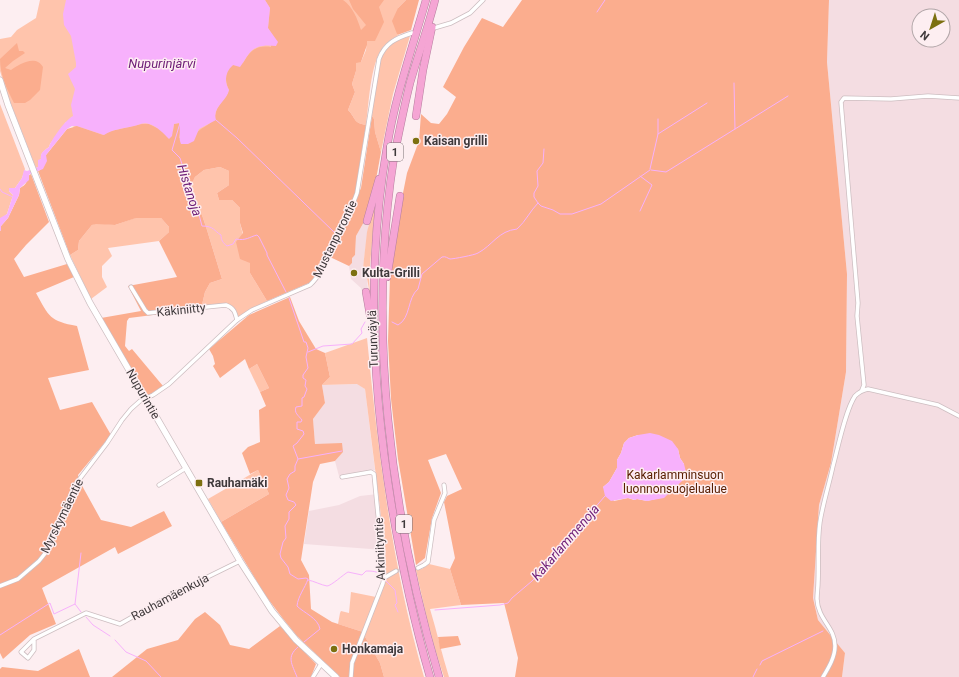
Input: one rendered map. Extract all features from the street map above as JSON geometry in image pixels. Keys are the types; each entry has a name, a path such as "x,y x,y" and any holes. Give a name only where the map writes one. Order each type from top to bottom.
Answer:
{"highway":[{"name":"Turunväylä","path":"426,0 411,47 394,110 387,147 379,206 375,253 374,343 379,416 394,520 412,613 430,677"},
{"name":"Turunväylä","path":"436,0 410,81 394,158 384,254 383,309 385,385 396,475 417,597 439,677"},
{"path":"416,116 436,0"},
{"path":"367,221 387,147"},
{"path":"383,309 390,252 400,196"},
{"path":"366,292 374,343"}],"main road":[{"name":"Nupurintie","path":"0,80 68,259 145,399 240,561 272,610 284,627 336,677"}],"street":[{"path":"434,28 451,23 470,13 483,0"},
{"name":"Mustanpurontie","path":"145,399 168,384 238,320 252,310 310,285 318,277 357,193 379,59 386,46 392,40 412,33"},
{"path":"824,677 834,657 835,644 831,630 821,617 818,608 817,597 820,524 826,490 841,436 851,405 864,385 857,316 858,303 841,102 844,98 891,99 928,96 959,98"},
{"name":"Käkiniitty","path":"131,287 148,313 226,305 232,307 238,320"},
{"path":"862,390 868,389 938,405 959,416"},
{"name":"Myrskymäentie","path":"0,586 18,579 39,561 47,551 78,480 131,410 145,399"},
{"path":"159,485 186,468"},
{"name":"Arkiniityntie","path":"342,477 371,472 374,474 384,578 352,663 351,677"},
{"path":"418,568 428,562 435,516 445,493 444,485"},
{"name":"Rauhamäenkuja","path":"34,639 34,650 28,658 21,652 34,639 86,613 120,624 173,594 240,561"},
{"path":"384,578 396,571"},
{"path":"313,677 321,664"}],"shaded area":[{"path":"40,0 406,0 398,8 397,34 400,34 383,47 375,63 366,125 359,123 348,110 355,92 352,84 356,71 356,62 361,62 366,50 367,41 375,40 378,32 186,164 72,126 66,122 49,147 42,153 41,159 38,162 38,167 36,168 7,94 0,71 0,39 11,37 17,30 36,18"},
{"path":"829,0 959,0 959,677 842,677 845,653 818,620 813,598 819,505 831,463 846,372 847,274 827,62"},
{"path":"410,36 393,94 381,152 375,132 374,119 372,116 380,63 388,47 397,41"},
{"path":"0,104 25,169 22,178 15,188 9,189 13,195 7,214 0,220"},
{"path":"220,167 229,171 229,185 217,193 219,200 232,200 240,208 240,223 250,263 250,273 267,301 247,311 236,319 231,308 226,306 201,309 205,292 210,283 222,279 202,215 191,199 189,188 195,177 204,170"},
{"path":"376,197 369,277 370,295 367,278 363,268 367,232"},
{"path":"135,218 161,218 169,227 169,232 159,241 108,248 112,256 102,266 102,277 107,287 91,299 70,255 78,250 79,241 92,225 96,223 115,225"},
{"path":"365,220 369,222 363,268 367,278 368,291 363,294 361,288 351,279 349,266 355,255 356,236"},
{"path":"367,338 381,466 395,551 403,593 424,677 384,677 380,663 364,635 384,586 386,576 380,508 365,389 357,384 322,385 330,377 325,353"},
{"path":"257,364 269,388 260,392 249,369"},
{"path":"358,384 365,389 375,470 339,476 335,461 343,452 315,444 313,419 325,403 322,385"},
{"path":"258,470 269,494 221,522 208,499"},
{"path":"378,494 384,550 304,544 309,511 339,505 360,496"},
{"path":"429,564 450,569 461,605 430,609 449,677 444,677 428,624 416,570 422,569"},
{"path":"351,592 376,597 363,632 338,624 341,611 349,613"}],"green space":[{"path":"265,0 343,0 352,9 361,30 366,25 353,9 349,0 384,0 379,7 384,22 375,41 367,41 361,62 356,63 356,71 352,84 355,92 348,110 359,123 366,125 355,194 313,279 309,283 267,301 250,273 250,263 240,259 236,242 243,233 240,223 240,208 232,200 219,200 217,193 229,185 229,171 220,167 204,170 195,177 189,189 191,199 202,215 222,279 210,283 205,292 201,309 129,318 127,321 125,346 129,351 132,349 163,386 149,395 145,393 101,318 141,311 128,286 177,277 159,241 169,232 169,227 161,218 136,218 115,225 92,225 79,241 78,250 70,255 38,171 42,169 44,165 46,155 67,129 77,126 103,135 111,131 142,124 149,124 159,129 173,131 174,124 180,123 181,129 179,138 195,135 213,120 217,109 228,92 229,90 226,77 230,67 243,63 248,55 257,48 271,47 271,33 268,28 270,8"},
{"path":"406,0 419,0 411,30 397,34 392,21 398,8"},
{"name":"Kakarlamminsuon luonnonsuojelualue","path":"522,0 829,0 827,62 847,274 846,372 831,463 819,505 813,598 818,620 845,653 842,677 515,677 518,658 504,603 461,605 450,569 455,558 444,502 447,496 462,489 446,454 428,460 441,493 432,518 425,558 416,565 398,459 391,399 388,341 390,277 399,213 407,173 419,141 421,114 431,123 439,124 447,114 456,97 443,87 464,47 482,18 503,27","holes":["638,435 678,449 680,458 684,464 664,497 647,501 628,498 614,501 603,487 609,482 617,468 617,460 624,443 629,438"]},
{"path":"17,43 19,51 23,51 25,53 5,68 11,70 27,61 36,61 43,67 40,90 25,103 14,103 4,82 0,65 0,59"},
{"path":"372,116 374,119 375,132 381,152 365,220 356,236 355,255 349,266 330,257 361,188"},
{"path":"31,174 49,222 14,259 24,277 67,264 74,277 36,293 51,317 61,322 77,326 89,370 48,378 60,410 92,402 111,435 78,475 80,482 101,520 131,527 164,511 172,526 118,554 115,547 42,588 56,624 30,635 3,659 0,653 0,231 1,226 8,218 19,195 20,188 27,182 28,176"},
{"path":"290,297 299,321 316,349 325,353 330,377 322,385 325,403 313,419 315,444 342,443 343,452 335,461 320,464 313,482 301,560 309,575 311,609 332,622 363,632 350,677 340,677 297,636 265,595 221,522 269,494 258,470 250,474 242,453 248,447 260,442 259,410 266,406 260,392 269,388 257,364 249,369 245,359 220,378 213,366 215,364 209,349 249,315"},
{"path":"205,612 220,625 230,645 249,649 280,626 316,664 311,677 112,677 147,649 178,640 195,619"},
{"path":"364,635 380,663 384,677 353,677 353,665"},
{"path":"458,636 461,645 440,649 438,637"},
{"path":"79,649 90,677 0,677 0,669 2,667 38,671"}],"water":[{"name":"Nupurinjärvi","path":"66,0 265,0 270,8 268,28 278,42 276,46 255,48 240,67 233,65 230,68 226,77 226,83 229,90 228,94 216,111 216,120 199,129 194,141 188,144 181,144 179,123 174,124 172,136 169,139 158,128 147,123 114,130 104,135 77,126 72,126 67,129 46,155 47,161 43,169 30,174 29,180 20,188 19,195 8,218 1,226 0,231 0,218 7,214 13,195 9,191 9,188 15,188 22,178 24,170 27,171 38,167 38,160 41,159 42,153 49,147 63,125 73,116 71,105 75,89 68,74 76,67 76,63 71,36 64,25 63,14"},
{"path":"650,433 672,441 678,449 686,472 682,481 664,498 647,501 628,498 611,501 605,496 603,487 609,482 617,468 617,460 624,443 629,438"}],"waterway":[{"path":"597,12 605,0"},
{"path":"734,83 735,129"},
{"path":"651,170 666,172 788,96"},
{"path":"658,134 707,103"},
{"path":"650,169 658,134 658,119"},
{"path":"216,120 237,138 336,234"},
{"name":"Histanoja","path":"180,123 172,150 180,158 194,196 202,226 211,228 221,235 222,241 227,246 233,244 236,239 245,239 257,235 286,292"},
{"path":"544,149 543,163 537,171 538,186 534,193 534,197 541,206 560,214 572,214 601,204 650,170"},
{"path":"640,176 652,185 640,211"},
{"path":"0,189 2,192 13,197"},
{"path":"392,322 398,325 402,322 405,318 412,297 418,289 422,274 442,257 452,259 478,253 500,235 510,230 517,229 538,203"},
{"name":"Histanoja","path":"289,298 304,342 306,342 308,348 306,357 308,368 303,375 303,378 306,380 305,386 307,389 304,397 302,398 302,406 296,407 297,414 302,420 301,422 297,422 297,429 303,431 304,434 293,446 298,459 295,466 295,471 290,474 287,479 289,488 286,495 288,500 294,502 296,505 289,512 289,519 285,526 286,538 283,542 280,554 281,558 288,567 290,574 298,579 308,579 297,606 314,619 319,625 320,629 304,642"},
{"path":"308,352 323,346 352,344 362,333 361,329 365,322"},
{"path":"298,459 342,451"},
{"name":"Kakarlammenoja","path":"435,610 500,605 508,603 553,560 554,555 605,496"},
{"path":"75,604 81,553"},
{"name":"Kakarlammenoja","path":"308,580 327,586 348,572 362,575 366,571 372,571 381,575"},
{"name":"Kakarlammenoja","path":"386,581 395,590 397,603 395,605 398,612"},
{"path":"0,635 50,603 54,614 75,604 81,612"},
{"path":"86,617 93,625 110,636"},
{"path":"760,665 762,661 823,631"},
{"path":"115,640 126,652 146,661 161,677"},
{"name":"Histanoja","path":"297,677 291,657 298,647"},
{"path":"753,677 757,669"}],"tunnel":[{"path":"396,571 418,568"}],"place":[{"name":"Kaisan grilli","path":"416,141"},
{"name":"Kulta-Grilli","path":"354,273"},
{"name":"Rauhamäki","path":"199,483"},
{"name":"Honkamaja","path":"334,649"}]}
